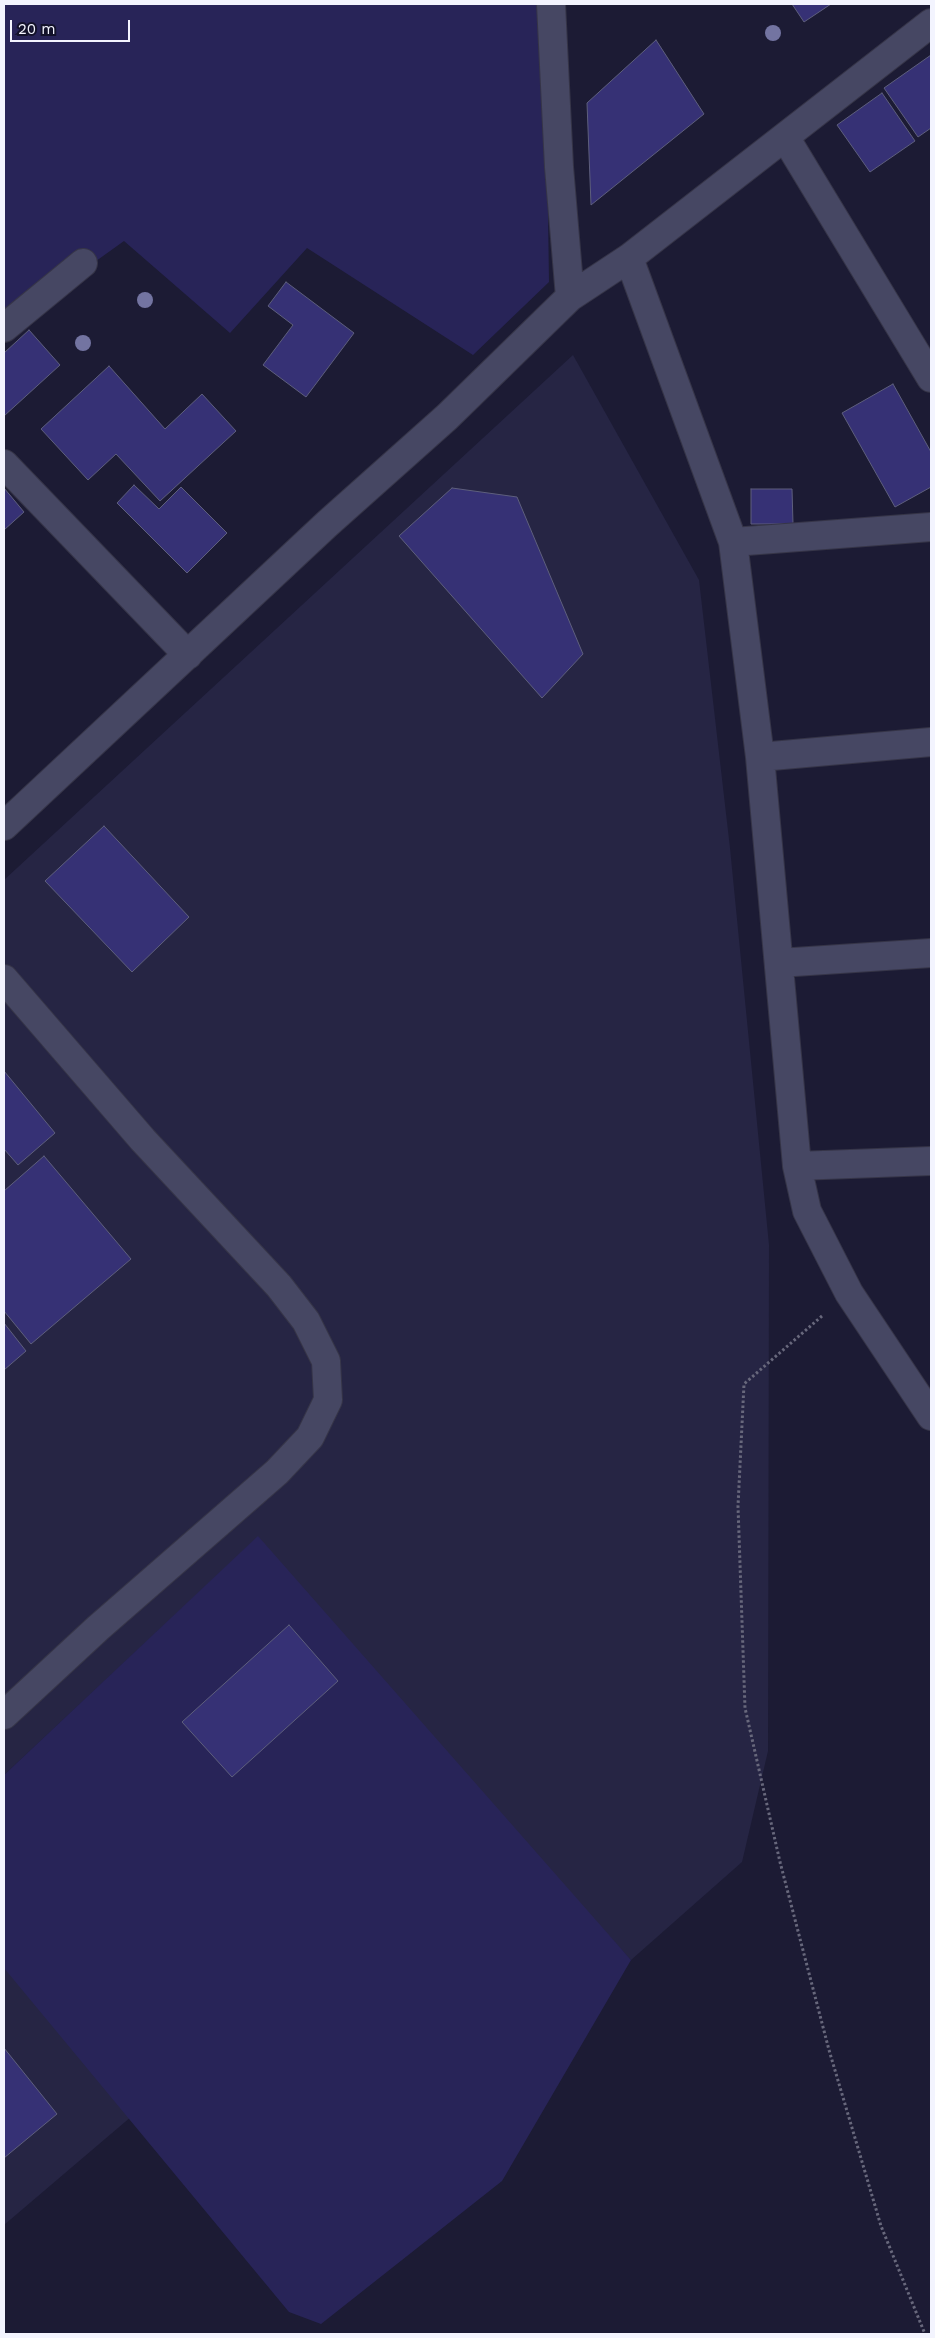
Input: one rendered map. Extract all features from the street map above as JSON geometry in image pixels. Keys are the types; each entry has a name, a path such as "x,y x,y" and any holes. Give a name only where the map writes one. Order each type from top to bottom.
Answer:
{"street":[{"path":"551,4 558,167 570,296"},
{"path":"4,826 327,524 447,417 570,296 628,258 931,23"},
{"path":"785,137 931,378"},
{"path":"628,258 734,542 760,757 797,1166 807,1210 849,1293 931,1416"},
{"path":"4,328 83,263"},
{"path":"4,464 188,656"},
{"path":"734,542 931,527"},
{"path":"760,757 931,742"},
{"path":"779,963 931,953"},
{"path":"4,979 143,1140 278,1286 306,1321 326,1361 328,1400 310,1437 277,1472 98,1628 4,1715"},
{"path":"797,1166 931,1161"}],"path":[{"path":"849,1293 744,1384 738,1506 745,1708 780,1862 829,2050 881,2226 925,2334"}],"shaded area":[{"path":"4,4 545,4 549,282 473,355 307,248 230,333 124,241 4,327"},
{"path":"573,355 699,580 730,848 769,1245 768,1751 742,1862 631,1960 433,1744 258,1537 4,1775 4,880"},
{"path":"258,1536 631,1960 502,2181 321,2324 289,2312 4,1968 4,1775"},
{"path":"4,1966 132,2116 4,2225"}],"building":[{"path":"792,4 831,4 804,22"},
{"path":"656,40 704,114 591,205 587,103"},
{"path":"931,55 931,128 918,137 884,88"},
{"path":"882,93 915,141 870,172 837,125"},
{"path":"286,282 354,333 306,397 263,365 293,325 268,306"},
{"path":"29,330 60,365 4,416 4,353"},
{"path":"109,366 165,429 202,394 236,431 160,501 116,454 88,480 41,429"},
{"path":"893,384 931,452 931,487 895,507 842,413"},
{"path":"134,485 159,509 181,487 227,533 187,573 117,503"},
{"path":"4,488 24,512 4,530"},
{"path":"452,488 517,497 583,654 542,698 399,536"},
{"path":"751,489 792,489 793,524 751,524"},
{"path":"104,826 189,917 132,972 45,881"},
{"path":"4,1071 55,1133 18,1165 4,1149"},
{"path":"44,1156 131,1259 31,1344 4,1311 4,1191"},
{"path":"4,1323 26,1351 4,1370"},
{"path":"289,1625 338,1681 232,1777 182,1722"},
{"path":"4,2048 57,2114 4,2158"}]}
